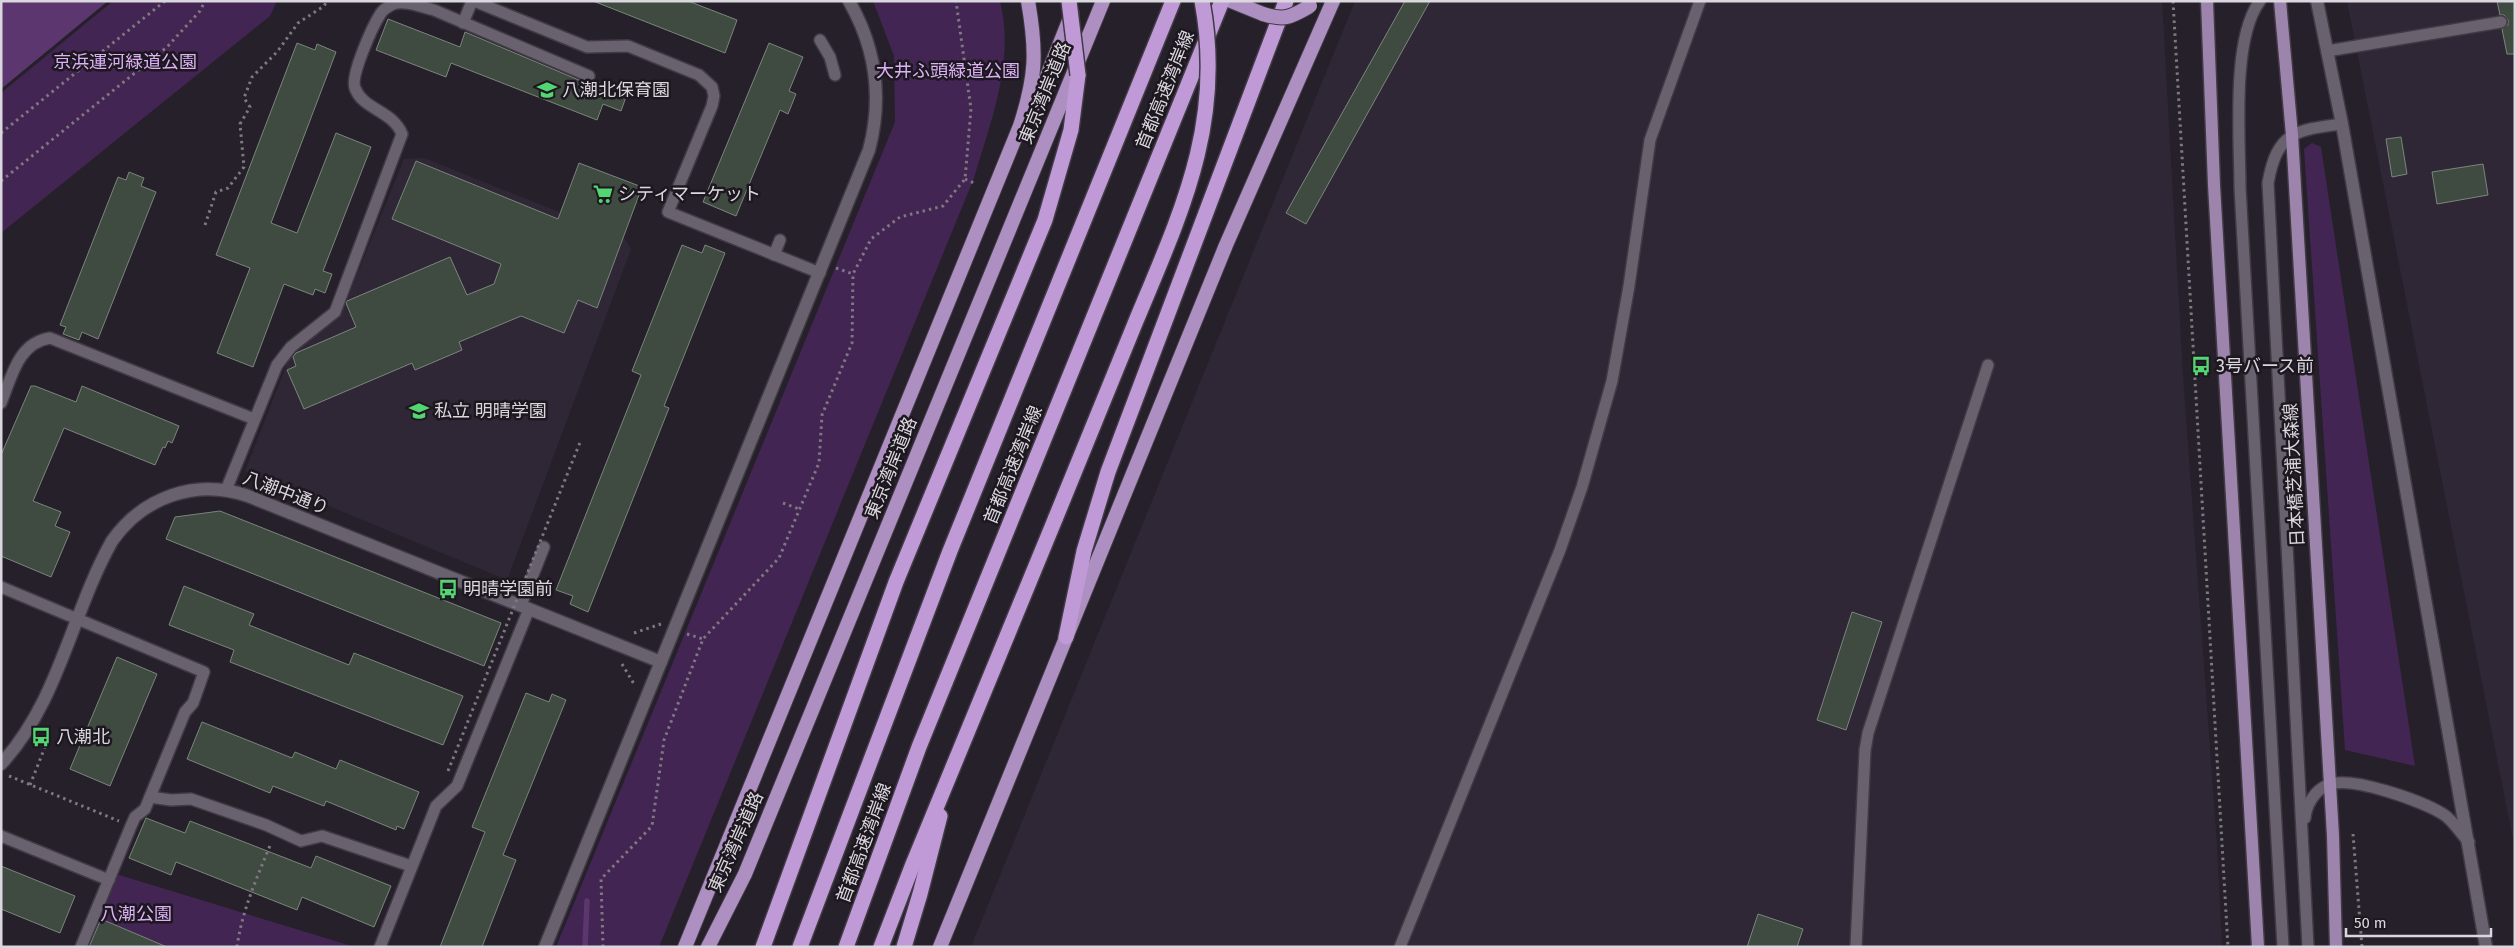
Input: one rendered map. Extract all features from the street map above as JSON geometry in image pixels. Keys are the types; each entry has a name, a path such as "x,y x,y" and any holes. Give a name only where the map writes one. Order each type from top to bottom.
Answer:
{"highway":[{"name":"東京湾岸道路","path":"685,947 1020,126 1031,94 1035,67 1034,38 1028,1"},
{"path":"1069,1 1078,75"},
{"path":"1020,126 1039,96 1077,1"},
{"path":"762,947 896,582 1050,204 1072,130 1078,75 1080,27 1077,1"},
{"name":"東京湾岸道路","path":"708,947 745,874 1103,1"},
{"name":"首都高速湾岸線","path":"800,947 950,551 1173,1"},
{"path":"881,947 954,762 1174,230 1197,161 1205,127 1209,55 1202,1"},
{"name":"首都高速湾岸線","path":"846,947 919,747 1222,1"},
{"path":"1231,1 1278,19 1287,18 1313,4"},
{"path":"1066,637 1084,551 1108,472 1286,1"},
{"path":"940,947 1226,244 1333,1"},
{"path":"904,947 920,894 954,762"}],"main road":[{"path":"2207,1 2214,185 2258,947"},
{"name":"日本橋芝浦大森線","path":"2280,1 2292,135 2330,784 2336,947"}],"street":[{"path":"545,947 661,662 825,270 869,150 877,108 876,80 872,53 863,28 848,1"},
{"path":"2317,1 2342,124 2486,947"},
{"name":"八潮中通り","path":"1,764 34,721 109,546 118,532 137,514 168,496 194,490 226,490 248,496 661,662"}],"lane":[{"path":"463,23 473,1 587,48 628,46 699,75 712,88 714,96 712,106 668,212 774,255 825,270"},
{"path":"1400,947 1560,550 1582,487 1596,441 1621,333 1650,140 1700,1"},
{"path":"2260,1 2247,29 2241,61 2240,188 2283,947"},
{"path":"226,490 281,358 291,347 335,312 402,134 398,124 389,116 372,108 355,88 353,75 381,12 393,4 408,3 434,10 590,76"},
{"path":"2327,51 2501,22"},
{"path":"820,40 830,57 835,75"},
{"path":"2308,947 2268,183 2272,161 2278,149 2292,135 2305,129 2342,124"},
{"path":"774,255 780,240"},
{"path":"1,403 19,358 33,343 50,338 254,420"},
{"path":"1856,947 1864,750 1988,365"},
{"path":"380,947 436,806 457,786 525,607 544,547"},
{"path":"1,587 204,672 193,703 185,712 145,809 135,817 81,947"},
{"path":"2302,838 2305,814 2318,790 2330,784 2348,784 2410,797 2444,814 2469,842"},
{"path":"150,797 171,800 191,799 272,828 300,841 322,836 411,866"},
{"path":"1,836 109,880"}],"path":[{"path":"1,133 165,1"},
{"path":"1,181 167,48 200,11 205,1"},
{"path":"205,226 216,192 228,188 244,167 240,124 250,107 244,98 252,77 277,52 298,23 324,6 327,1"},
{"path":"603,947 601,879 652,826 664,740 703,639 779,558 819,463 822,415 852,343 853,274 871,239 900,217 943,206 965,179 971,109 956,1"},
{"path":"2173,1 2228,947"},
{"path":"965,179 976,184"},
{"path":"825,270 853,274"},
{"path":"448,771 581,440"},
{"path":"783,503 799,509"},
{"path":"682,632 703,639"},
{"path":"30,785 45,747"},
{"path":"1,773 120,821"},
{"path":"237,947 241,921 272,840 272,828"},
{"path":"2353,834 2362,947"}],"shaded area":[{"path":"1,1 108,1 1,89"},
{"path":"1355,1 2162,1 2183,376 2217,845 2222,947 971,947"},
{"path":"2347,1 2515,1 2515,849"},
{"name":"私立 明晴学園","path":"424,158 624,238 631,249 507,580 245,471 292,351 341,314 404,159"}],"green space":[{"name":"京浜運河緑道公園","path":"113,1 277,1 270,16 1,233 1,93"},
{"name":"大井ふ頭緑道公園","path":"873,1 1000,1 1004,23 1005,46 1003,68 994,113 974,178 659,947 556,947 895,122 894,56"},
{"path":"2312,143 2321,147 2415,766 2345,750 2304,149"},
{"name":"八潮公園","path":"116,874 355,947 87,947"}],"building":[{"path":"593,1 688,1 737,20 725,53"},
{"path":"1405,1 1430,1 1306,224 1286,213"},
{"path":"2497,1 2515,1 2515,54 2507,54 2502,29 2508,25 2508,20 2504,15 2500,15"},
{"path":"388,19 460,47 465,32 586,83 594,81 627,94 621,111 603,104 597,120 451,63 446,77 376,50"},
{"path":"297,43 315,50 317,44 336,52 271,223 297,233 336,133 371,147 323,271 332,274 325,293 315,289 313,295 284,284 253,367 217,353 250,268 216,255"},
{"path":"769,43 803,57 789,91 796,94 788,114 780,110 736,216 703,202"},
{"path":"2401,137 2407,174 2392,177 2386,139"},
{"path":"416,161 558,219 579,163 642,187 597,308 578,300 564,333 521,316 459,342 462,350 415,370 412,363 304,409 287,370 296,366 293,357 296,353 356,327 346,303 347,301 450,257 467,295 494,284 501,264 392,219"},
{"path":"2483,164 2488,195 2437,204 2432,172"},
{"path":"129,172 144,178 141,186 156,192 98,339 82,332 79,340 63,334 66,327 60,325 118,177 126,180"},
{"path":"682,245 702,253 705,245 725,253 664,406 669,408 588,612 570,604 573,596 556,590 641,375 632,371"},
{"path":"31,386 76,402 82,386 179,426 172,443 168,441 165,448 163,447 155,465 64,428 33,501 61,512 55,526 70,532 51,577 1,556 1,455"},
{"path":"220,511 501,623 484,666 166,539 175,517"},
{"path":"184,586 254,614 249,625 349,665 354,653 463,696 443,745 230,662 234,650 169,625"},
{"path":"1852,612 1882,622 1846,730 1817,720"},
{"path":"117,657 157,674 110,786 70,769"},
{"path":"526,693 549,702 552,694 566,700 503,855 516,860 482,947 440,947 485,832 472,827"},
{"path":"202,722 292,758 295,752 336,769 340,760 419,792 404,829 397,826 396,830 326,801 324,806 273,786 270,793 187,759"},
{"path":"146,818 185,833 190,821 311,868 316,856 391,886 374,927 302,897 297,910 176,862 171,875 129,858"},
{"path":"1,866 75,896 60,933 1,909"},
{"path":"1758,914 1803,929 1797,947 1747,947"},
{"path":"101,919 167,947 89,947"}],"waterway":[{"path":"585,947 587,901"}],"place":[{"name":"八潮北保育園","path":"547,90"},
{"name":"シティマーケット","path":"603,194"},
{"name":"3号バース前","path":"2201,366"},
{"name":"私立 明晴学園","path":"419,411"},
{"name":"明晴学園前","path":"448,589"},
{"name":"八潮北","path":"41,737"}]}
